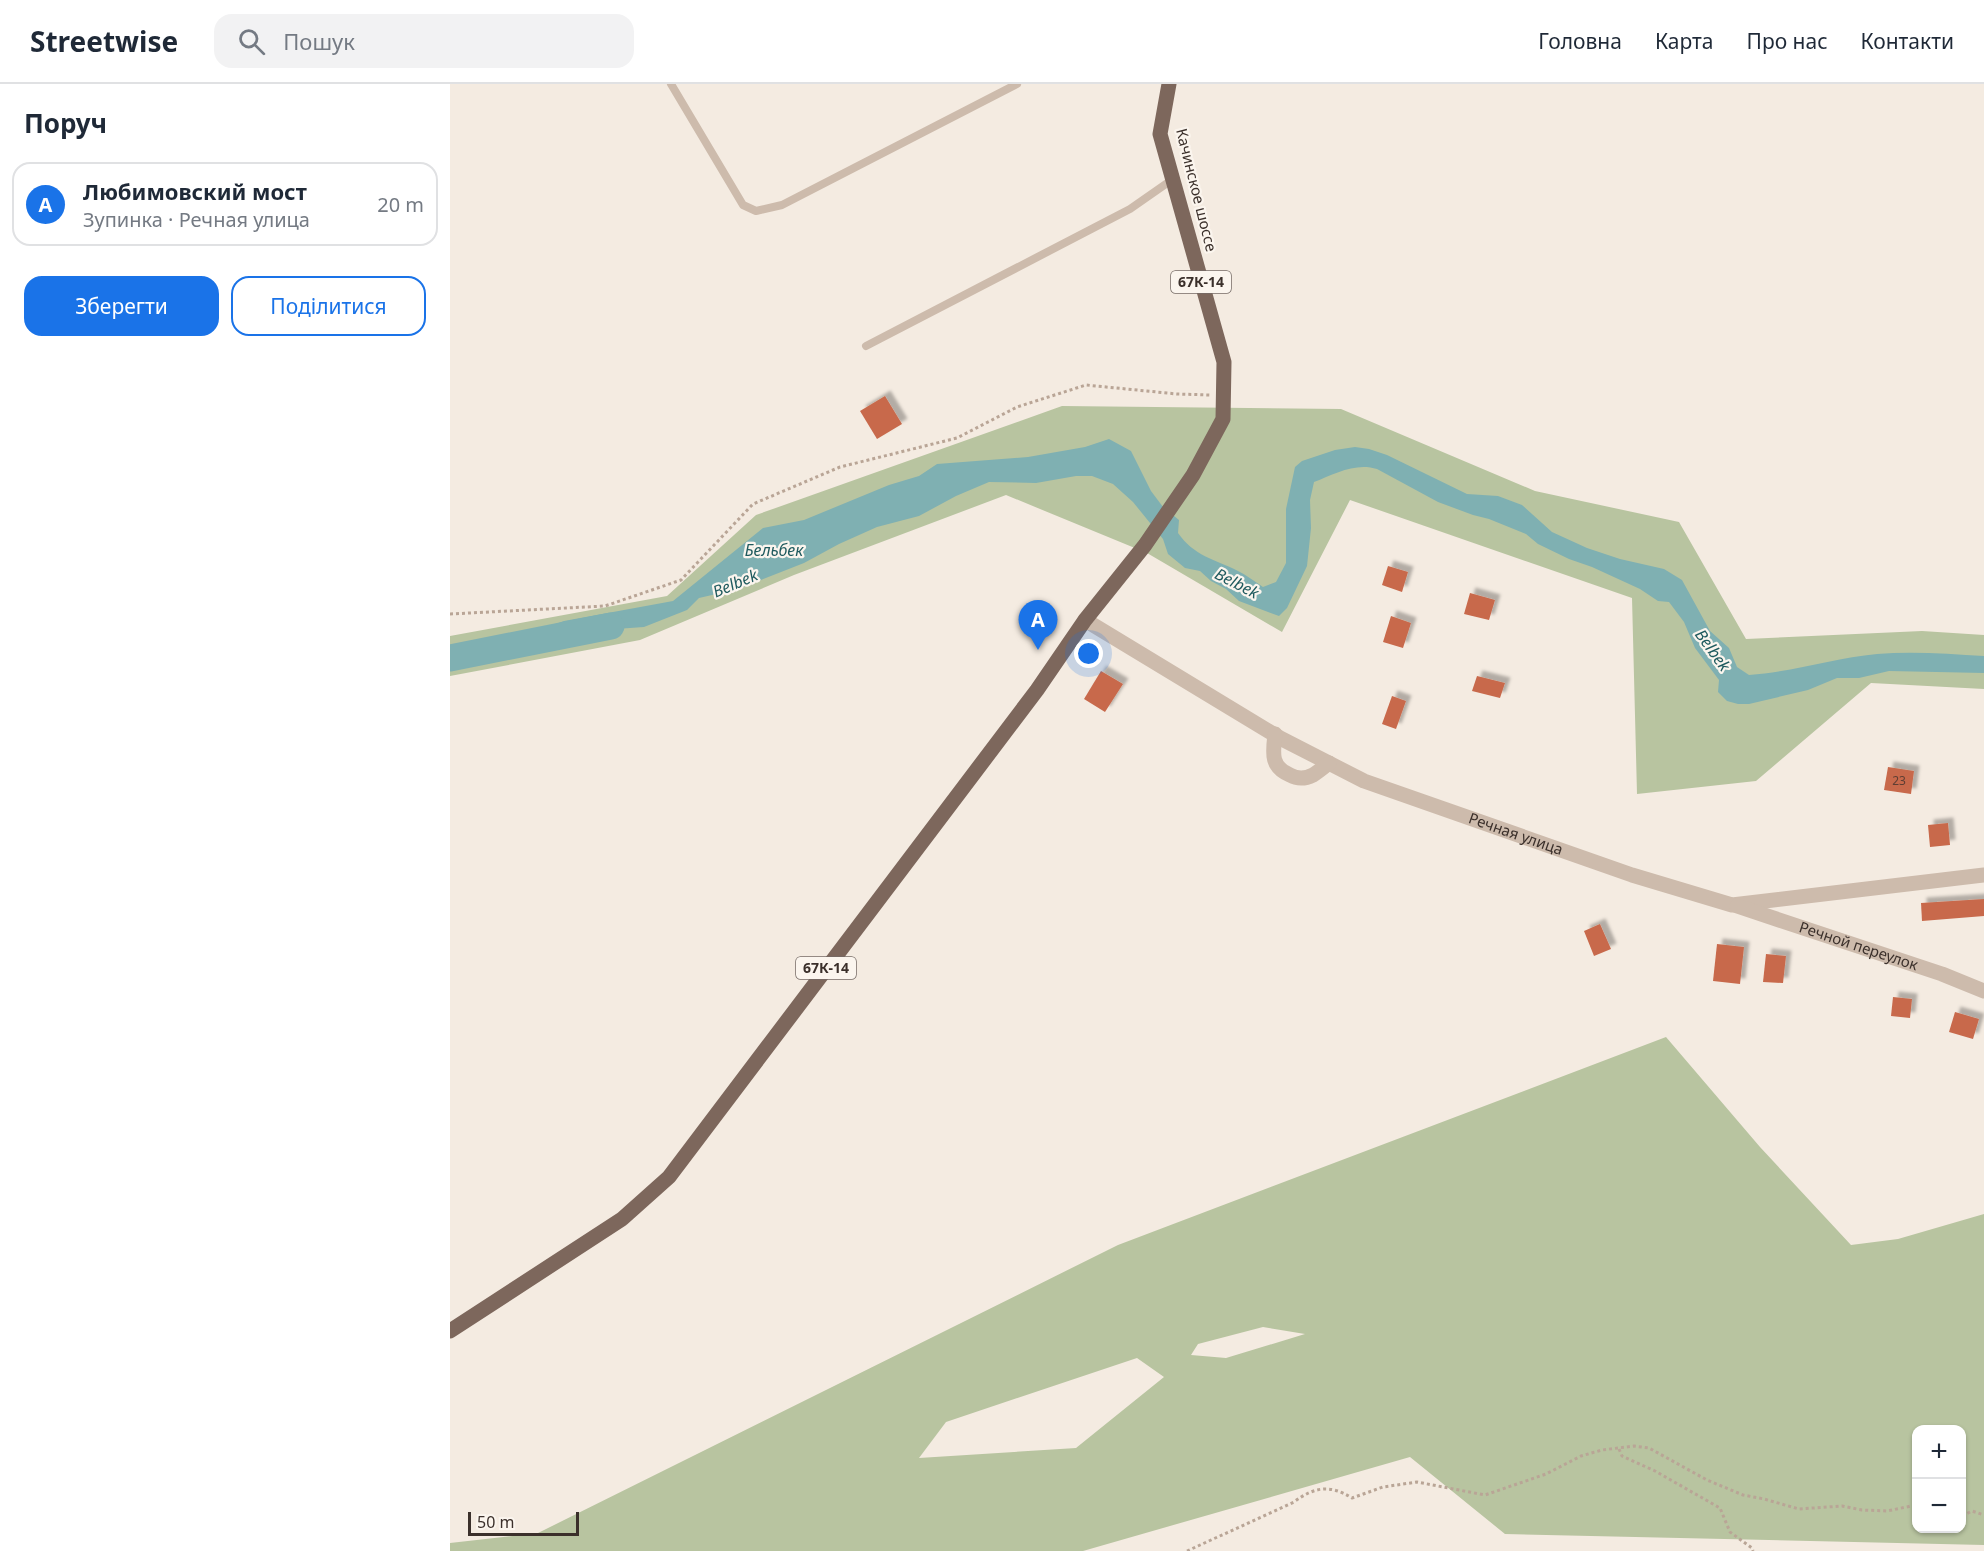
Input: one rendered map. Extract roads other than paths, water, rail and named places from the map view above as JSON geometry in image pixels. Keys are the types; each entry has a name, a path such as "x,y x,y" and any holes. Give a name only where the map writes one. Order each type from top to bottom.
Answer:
{"main road":[{"name":"Качинское шоссе","path":"1085,620 1145,545 1193,475 1223,419 1224,362 1160,134 1169,84"},
{"name":"67К-14","path":"450,1330 622,1219 669,1176 1037,690 1085,620"}],"street":[{"name":"Речная улица","path":"1085,620 1275,734 1364,781 1632,875 1732,905 1984,875"},
{"path":"1275,734 1273,751 1280,771 1298,779 1312,775 1329,763"},
{"name":"Речной переулок","path":"1732,905 1942,974 1984,991"}],"lane":[{"path":"671,84 743,205 756,211 782,205 1017,84"},
{"path":"866,346 1130,209 1173,179"}],"water":[{"name":"Бельбек","path":"1109,439 1131,451 1151,491 1163,507 1179,520 1178,533 1184,541 1198,552 1241,573 1263,587 1276,582 1286,563 1286,509 1295,467 1302,461 1335,450 1355,447 1387,455 1467,494 1498,496 1522,505 1552,532 1587,548 1620,559 1664,569 1682,580 1710,631 1729,648 1737,667 1749,675 1861,656 1904,653 1984,656 1984,673 1889,671 1859,678 1837,678 1808,690 1749,704 1727,701 1718,692 1719,680 1695,648 1684,622 1669,602 1658,601 1640,589 1569,559 1538,544 1526,534 1438,502 1377,469 1369,467 1345,470 1314,482 1310,500 1311,528 1307,566 1287,608 1279,616 1239,601 1200,571 1185,568 1168,554 1163,539 1133,502 1113,484 1092,476 1076,476 1036,483 989,482 956,496 919,516 877,527 804,563 738,589 699,598 687,610 644,627 588,631 513,645 450,662 450,647 527,634 564,621 673,601 763,528 804,520 889,485 919,476 937,464 1028,457 1085,447"}],"waterway":[{"name":"Belbek","path":"450,658 611,626"}],"place":[{"name":"Любимовский мост","path":"1038,650"}]}
